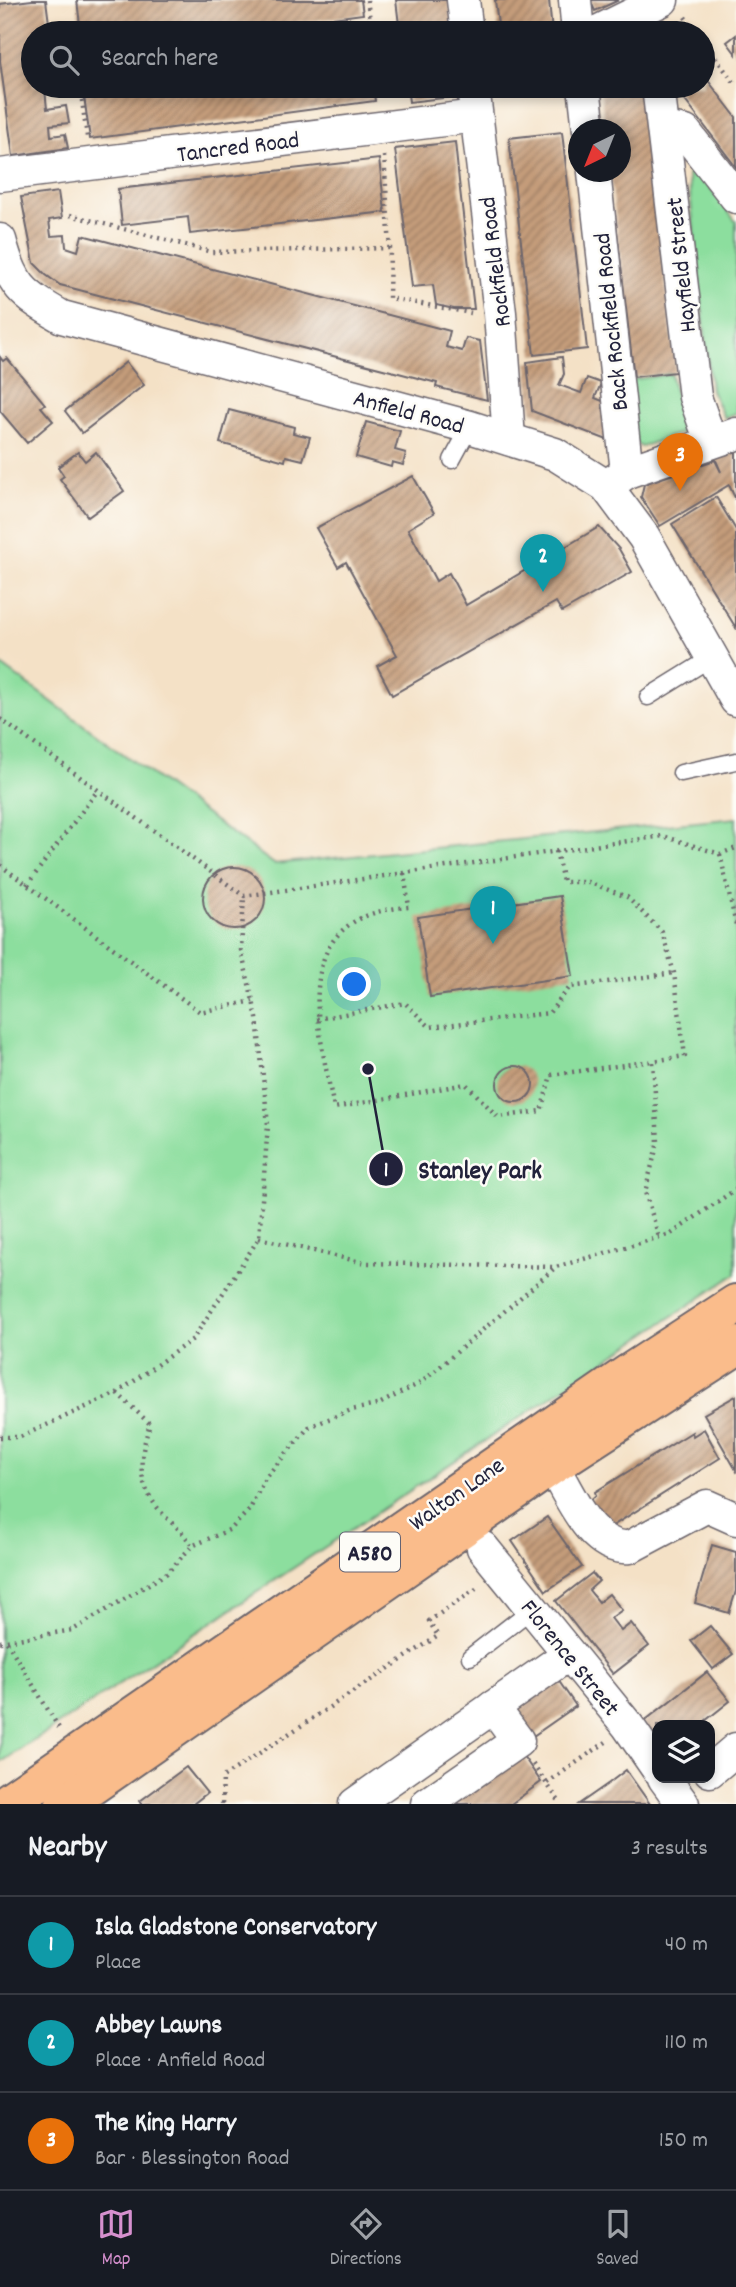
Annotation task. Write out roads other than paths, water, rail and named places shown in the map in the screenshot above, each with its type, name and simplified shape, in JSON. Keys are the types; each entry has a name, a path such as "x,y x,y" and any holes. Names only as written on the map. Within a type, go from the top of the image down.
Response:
{"highway":[{"name":"Walton Lane","path":"6,1804 618,1380 736,1304"},
{"name":"Walton Lane","path":"65,1804 552,1465 736,1346"}],"street":[{"path":"463,0 466,21"},
{"path":"575,0 577,21"},
{"path":"630,21 654,13"},
{"path":"585,98 588,119"},
{"name":"Hayfield Street","path":"660,98 695,397 724,438"},
{"name":"Tancred Road","path":"0,175 382,128 474,101"},
{"name":"Rockfield Road","path":"474,101 500,313 510,410 509,439"},
{"path":"664,128 685,132 736,197"},
{"name":"Back Rockfield Road","path":"595,182 617,479"},
{"name":"Anfield Road","path":"0,240 7,268 26,297 62,317 470,427 555,454 617,479 644,537 736,700"},
{"path":"617,479 724,438"},
{"path":"552,1465 590,1525 610,1545 630,1547 706,1506 736,1519"},
{"name":"Florence Street","path":"492,1560 628,1726 652,1761"},
{"path":"355,1804 569,1654"},
{"path":"427,1804 518,1741 494,1707"},
{"path":"715,1767 736,1749"}],"lane":[{"path":"452,460 470,427"},
{"path":"648,697 711,659"},
{"path":"681,773 736,761"},
{"path":"470,1657 532,1609"}],"place":[{"name":"The King Harry","path":"680,491"},
{"name":"Abbey Lawns","path":"543,592"},
{"name":"Isla Gladstone Conservatory","path":"493,944"},
{"name":"Stanley Park","path":"368,1069"}]}
